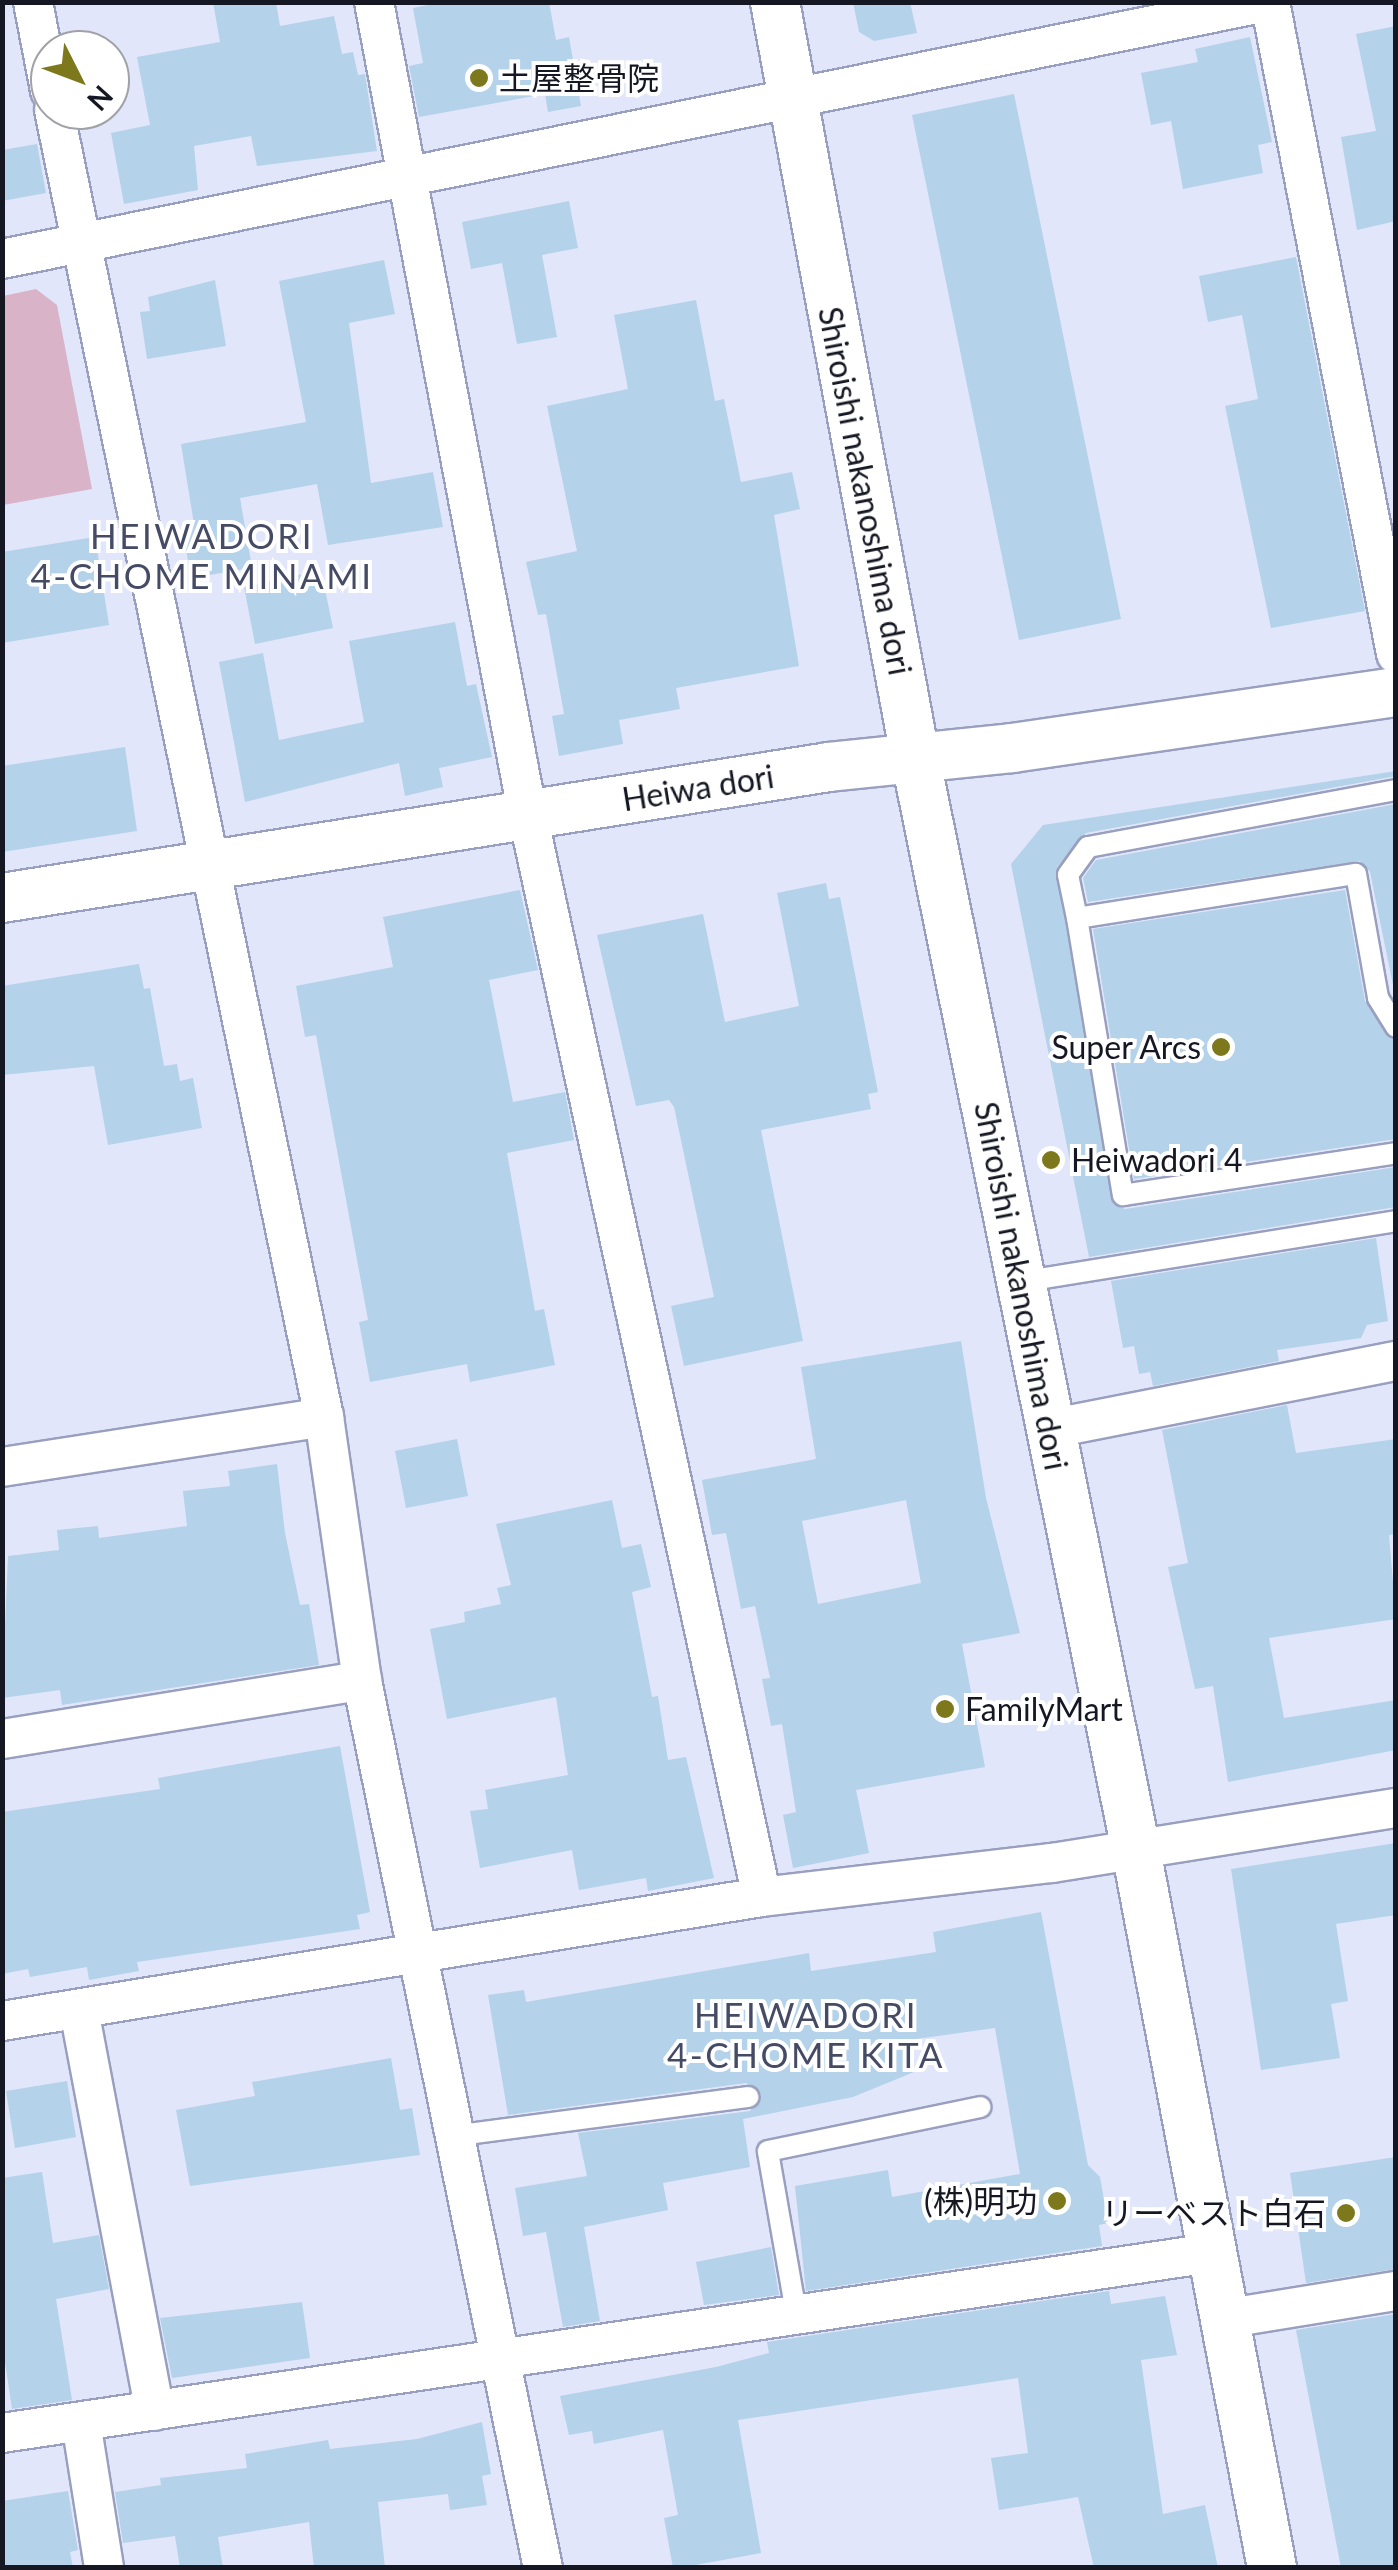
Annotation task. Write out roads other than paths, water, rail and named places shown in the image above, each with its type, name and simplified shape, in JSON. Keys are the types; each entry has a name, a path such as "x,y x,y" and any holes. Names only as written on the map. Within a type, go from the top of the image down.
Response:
{"street":[{"path":"33,2 38,30"},
{"path":"374,2 528,816 762,1896"},
{"name":"Shiroishi nakanoshima dori","path":"776,2 914,756 1136,1850 1272,2568"},
{"path":"2,258 408,175 792,103 1211,8 1268,2 1396,654"},
{"path":"58,130 324,1417 362,1681 498,2363 543,2568"},
{"name":"Heiwa dori","path":"2,898 914,756 1396,692"},
{"path":"1049,1429 1396,1361"},
{"path":"2,1467 324,1417"},
{"path":"2,1740 362,1681"},
{"path":"2,2021 416,1956 762,1896 1136,1850 1396,1808"},
{"path":"79,2010 155,2411"},
{"path":"2,2434 1211,2254"},
{"path":"1223,2318 1396,2292"},
{"path":"81,2422 104,2568"}],"lane":[{"path":"1396,790 1088,846 1068,874 1124,1195 1396,1153"},
{"path":"1077,918 1356,874 1378,998 1396,1027"},
{"path":"1020,1282 1396,1221"},
{"path":"452,2136 748,2097"},
{"path":"797,2318 768,2151 980,2107"}],"place":[{"name":"土屋整骨院","path":"479,78"},
{"name":"Super Arcs","path":"1221,1047"},
{"name":"Heiwadori 4","path":"1051,1160"},
{"name":"FamilyMart","path":"945,1709"},
{"name":"(株)明功","path":"1057,2201"},
{"name":"リーベスト白石","path":"1346,2213"}],"district":[{"name":"HEIWADORI 4-CHOME MINAMI","path":"202,555"},
{"name":"HEIWADORI 4-CHOME KITA","path":"806,2034"}]}
